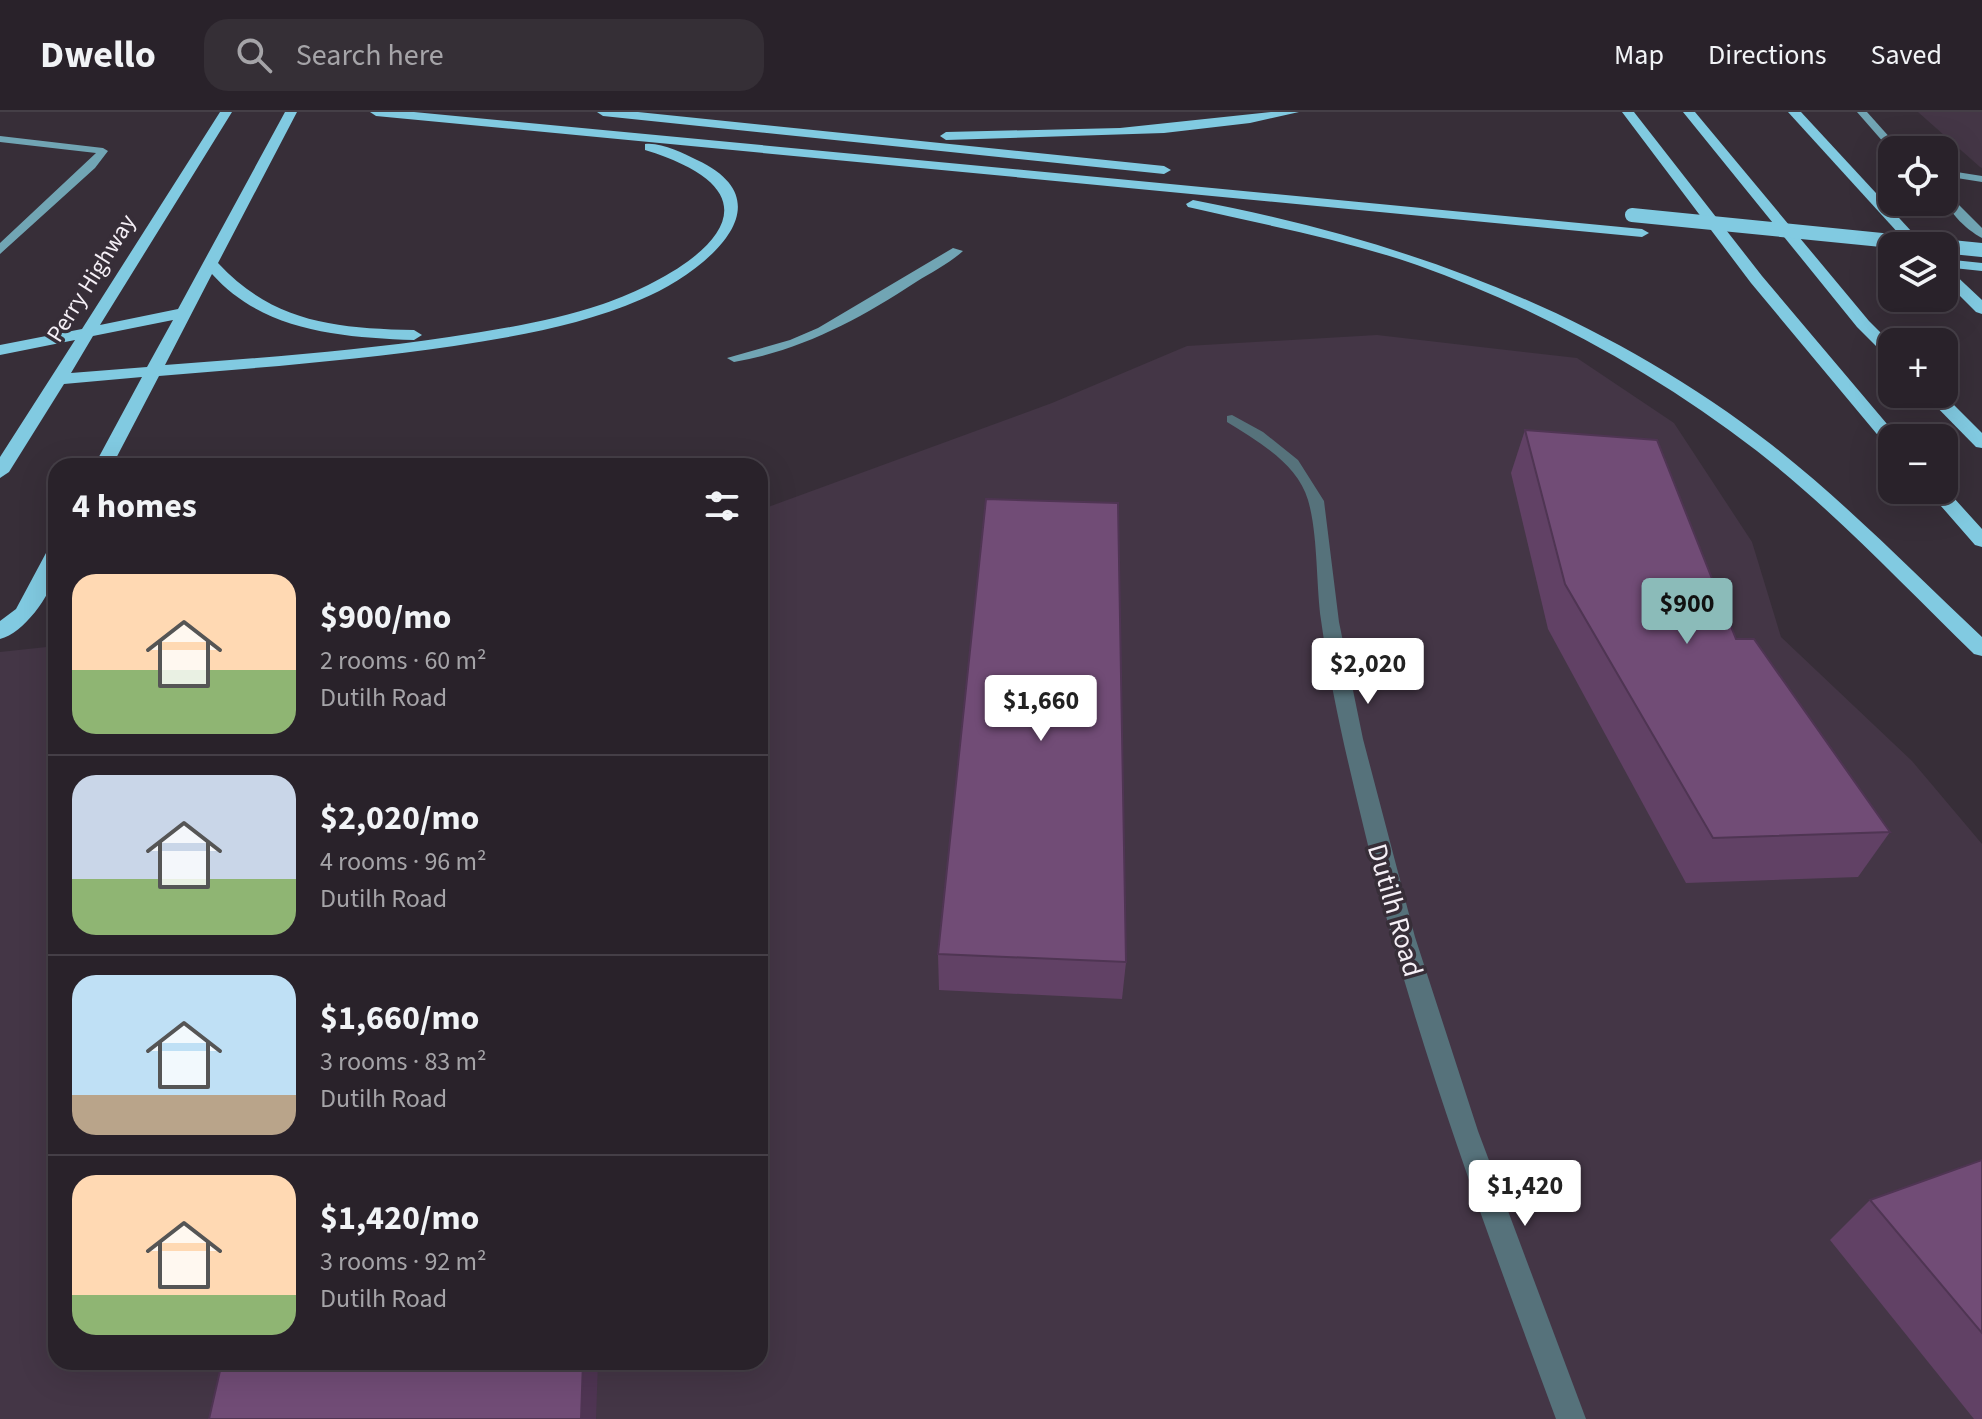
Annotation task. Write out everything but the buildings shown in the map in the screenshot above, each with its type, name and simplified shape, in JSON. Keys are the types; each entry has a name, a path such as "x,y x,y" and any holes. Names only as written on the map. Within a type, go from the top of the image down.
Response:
{"highway":[{"name":"Perry Highway","path":"0,472 226,112"},
{"path":"107,458 291,112"},
{"path":"376,112 1650,233"},
{"path":"603,112 865,142 1178,172"},
{"path":"1098,133 1210,112"},
{"path":"716,123 946,136 1199,128 1293,112"},
{"path":"1628,112 1792,325 1878,425"},
{"path":"1689,112 1878,338"},
{"path":"1794,112 1905,232"},
{"path":"59,379 346,355 492,335 584,315 653,289 701,259 717,243 731,214 732,201 718,179 686,159 642,145 554,130"},
{"path":"1025,175 1251,214 1327,232 1388,249 1544,310 1669,380 1767,450 1982,649"},
{"path":"1625,215 1982,250"},
{"path":"1704,239 1751,244"},
{"path":"1783,247 1829,251"},
{"path":"210,263 237,293 255,306 301,323 404,335 492,335"},
{"path":"1958,264 1982,267"},
{"path":"1958,286 1982,309"},
{"path":"0,350 184,313"},
{"path":"1947,408 1982,443"},
{"path":"1949,504 1982,541"},
{"path":"0,632 24,613 48,568"}],"street":[{"name":"Dutilh Road","path":"1232,419 1294,462 1309,482 1316,501 1341,677 1369,812 1398,922 1498,1228 1571,1419"}],"shaded area":[{"path":"1918,112 1982,112 1982,168 1958,147 1958,136 1945,136"},
{"path":"1377,335 1577,358 1674,423 1752,542 1781,637 1912,761 1982,844 1982,1419 0,1419 0,652 48,647 48,1370 768,1370 768,507 1052,403 1187,346"}],"waterway":[{"path":"1862,112 1883,136"},
{"path":"0,139 103,151 91,166 0,250"},
{"path":"1958,175 1982,179"},
{"path":"1958,212 1982,234"},
{"path":"734,358 795,343 823,331 878,301 957,251"}]}
